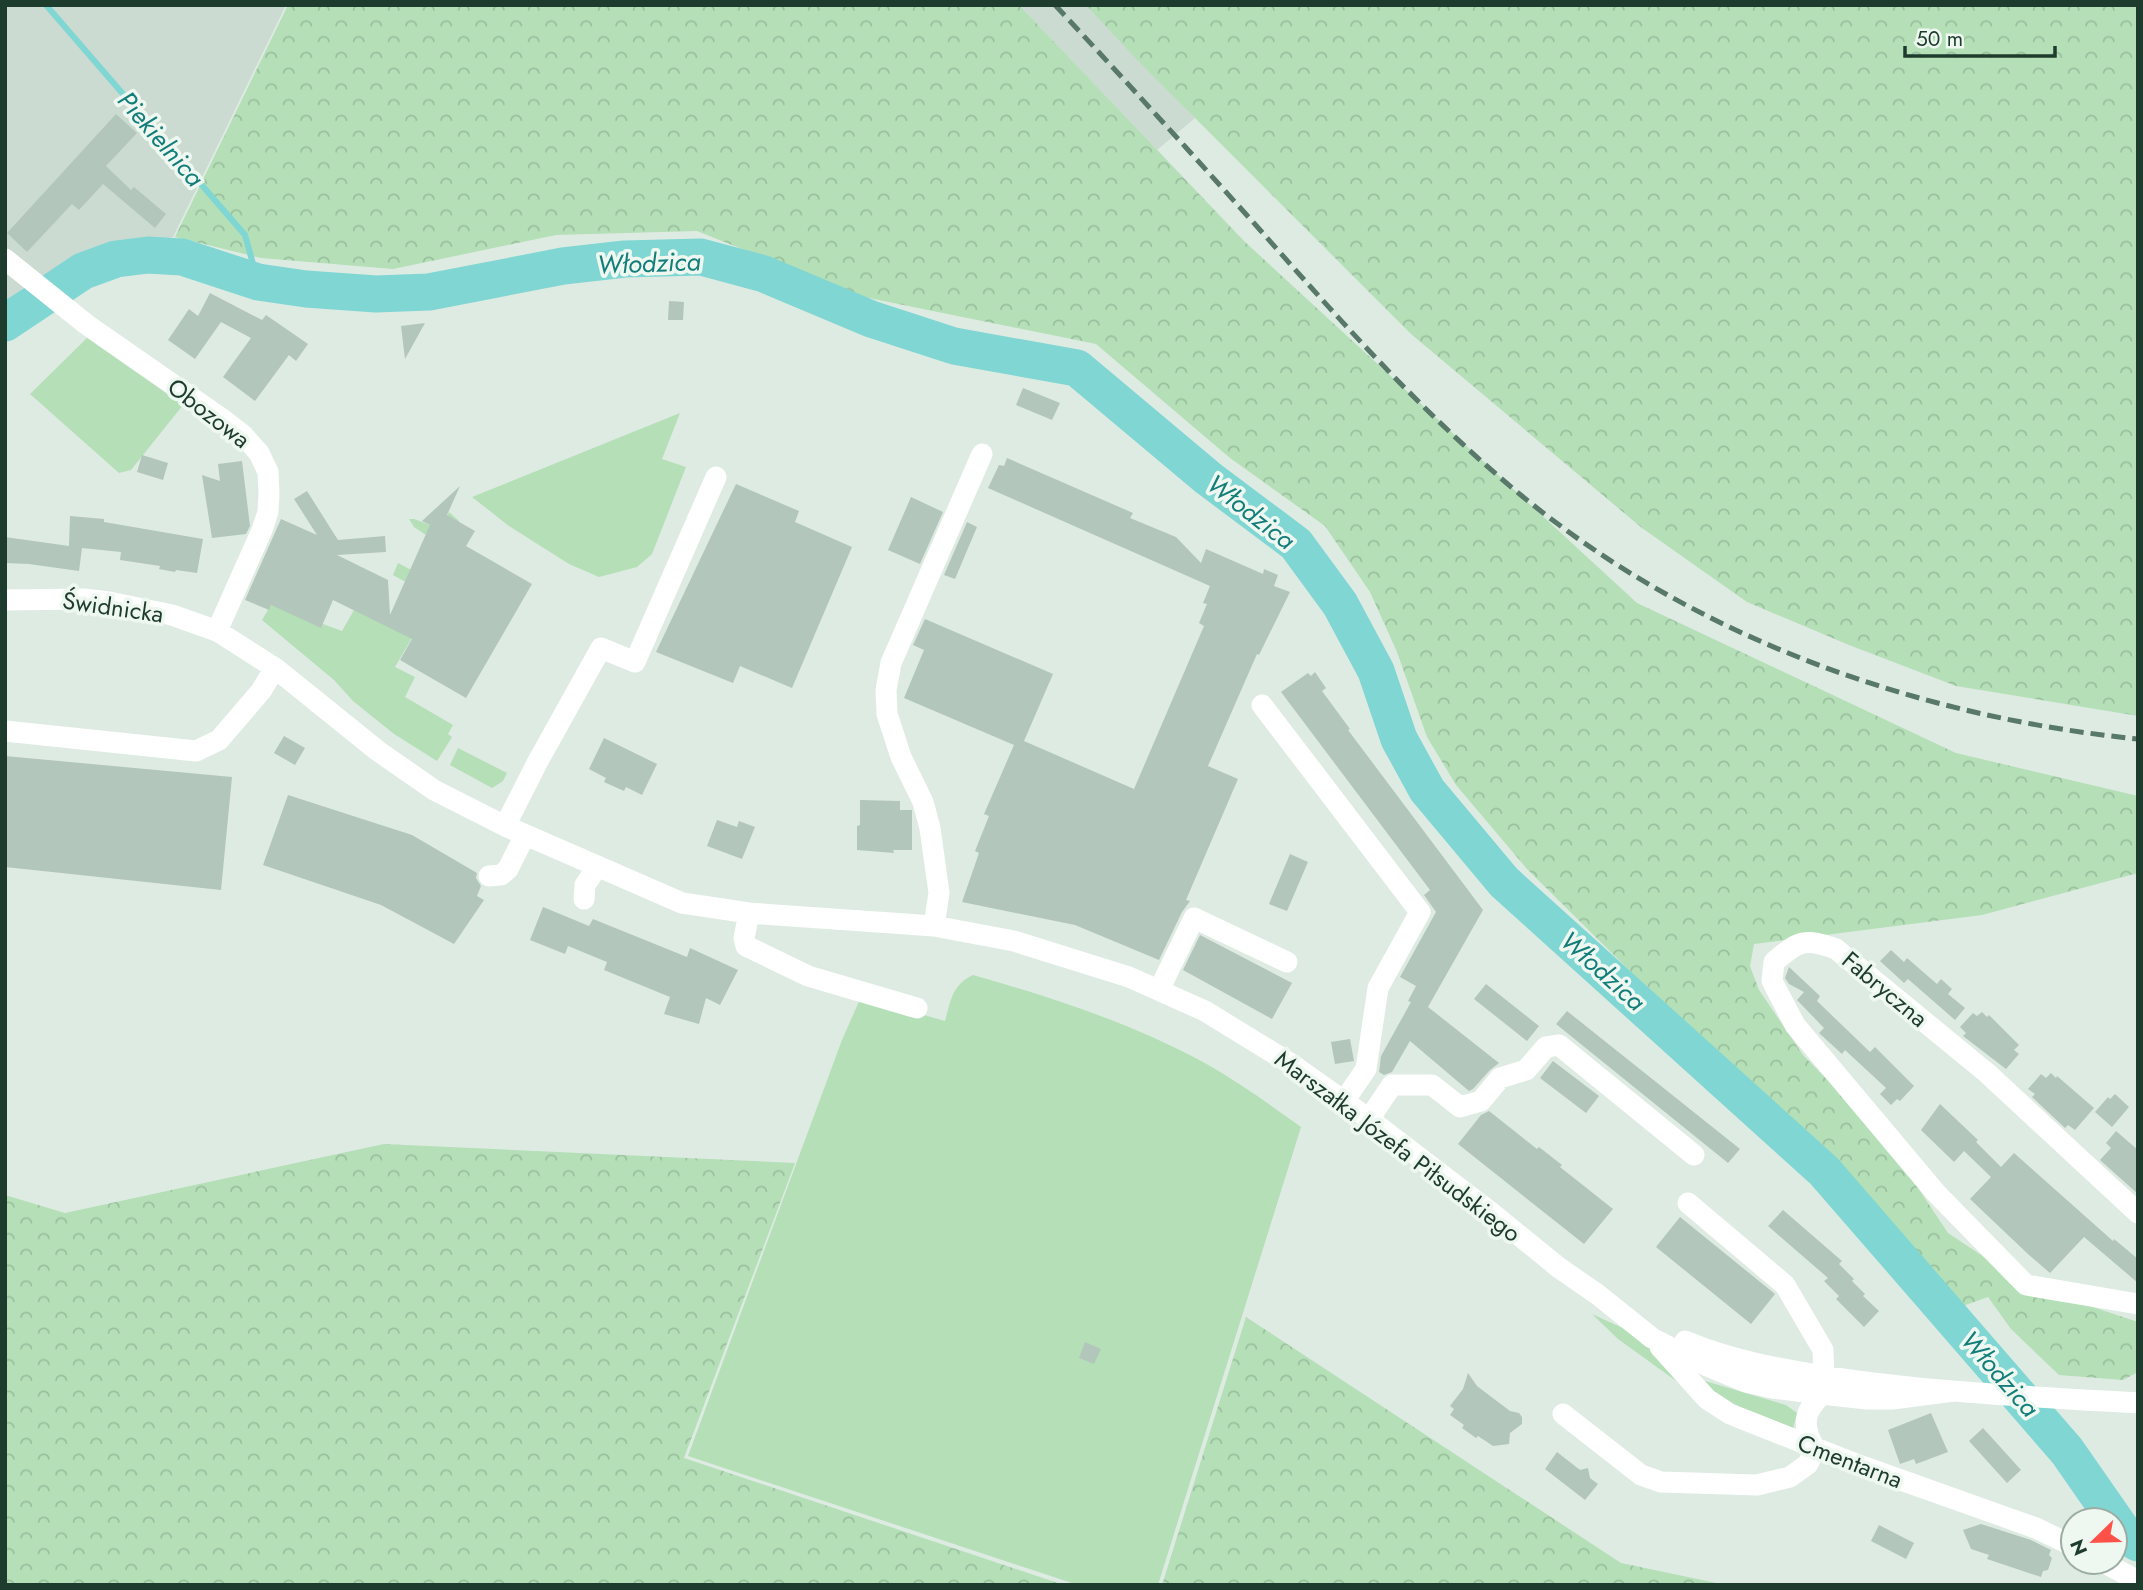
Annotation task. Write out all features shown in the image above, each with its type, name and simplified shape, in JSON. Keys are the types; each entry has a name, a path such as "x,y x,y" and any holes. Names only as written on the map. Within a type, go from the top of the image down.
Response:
{"street":[{"name":"Obozowa","path":"5,258 86,324 242,434 259,453 268,472 268,512 217,631"},
{"path":"934,926 939,893 930,828 923,802 901,757 887,714 886,690 891,663 982,454"},
{"path":"505,826 601,648 635,662 716,477"},
{"name":"Świdnicka","path":"5,600 84,599 109,602 172,615 217,631"},
{"name":"Marszałka Józefa Piłsudskiego","path":"217,631 275,668 378,751 423,782 505,826 682,903 748,913 934,926 1014,942 1129,977 1205,1011 1293,1065 1345,1101 1652,1338 1729,1376 1772,1388 1823,1385"},
{"path":"5,731 196,751 219,740 261,691 275,668"},
{"path":"1262,705 1420,912 1378,988 1366,1069 1345,1101"},
{"path":"489,876 501,875 508,869 525,835"},
{"path":"584,899 585,885 597,867"},
{"path":"748,913 744,938 746,946 807,976 917,1008"},
{"path":"1159,990 1194,918 1286,962"},
{"name":"Fabryczna","path":"2138,1213 1987,1073 1836,949 1812,941 1790,947 1773,962 1772,981 1795,1025 1936,1193 2026,1285 2138,1304"},
{"path":"1369,1119 1392,1085 1432,1085 1460,1107 1481,1101 1500,1077 1526,1070 1546,1047 1559,1045 1694,1155"},
{"path":"1563,1414 1641,1475 1661,1482 1757,1485 1790,1477 1808,1464 1815,1448 1807,1436 1805,1423 1823,1385 1823,1350 1786,1285 1688,1203"},
{"name":"Marszałka Józefa Piłsudskiego","path":"1611,1305 1709,1351 1867,1399 1892,1399 1954,1391"},
{"name":"Cmentarna","path":"1652,1338 1707,1399 1730,1414 1815,1448 2036,1528 2059,1539"},
{"path":"1823,1385 1829,1388 1838,1386 1875,1390 1906,1387 2138,1403"}],"shaded area":[{"path":"5,5 286,5 173,237 79,256 32,281 5,302"},
{"path":"1019,5 1088,5 1195,118 1157,150"}],"green space":[{"path":"288,5 1019,5 1244,241 1637,603 1956,753 2138,796 2138,873 1982,915 1754,944 1750,966 1759,990 1803,1055 1886,1140 1948,1233 2026,1285 2138,1322 2138,1372 2123,1380 2059,1375 2011,1329 1988,1297 1960,1307 1836,1160 1631,972 1527,869 1456,785 1427,737 1397,652 1370,592 1325,526 1230,458 1096,344 859,296 697,231 556,235 393,269 261,258 175,237"},
{"path":"1086,5 2138,5 2138,716 1956,686 1747,602 1642,528 1411,334 1143,66"},
{"path":"87,338 183,405 131,470 119,473 30,394"},
{"path":"680,413 662,459 686,467 652,554 637,567 599,577 569,564 509,526 472,497"},
{"path":"449,512 459,521 418,591 434,600 395,667 415,677 405,697 453,725 448,734 452,737 437,761 394,734 353,701 334,680 262,620 271,605 342,631 354,610 391,628 411,585 393,575 398,563 419,574 426,535 414,527 409,519 441,529"},
{"path":"458,748 507,773 503,781 492,788 450,765"},
{"path":"973,975 1032,992 1148,1035 1228,1077 1301,1127 1158,1585 1078,1585 688,1456 842,1040 861,997 945,1021 956,988"},
{"path":"384,1144 795,1163 684,1458 1064,1585 5,1585 5,1195 65,1213"},
{"path":"1592,1314 1640,1336 1679,1383 1618,1339"},
{"path":"1246,1317 1621,1563 1726,1585 1162,1585"},
{"path":"1702,1382 1786,1405 1797,1413 1793,1429 1733,1408"}],"building":[{"path":"116,114 137,133 106,166 131,190 134,187 166,214 155,228 103,184 79,210 72,204 27,252 7,233"},
{"path":"210,293 262,320 266,315 308,344 296,361 289,355 255,401 223,377 251,338 221,322 195,359 168,340 189,309 198,316"},
{"path":"669,301 684,302 683,320 668,320"},
{"path":"425,323 405,359 401,326"},
{"path":"1023,388 1060,403 1052,420 1016,405"},
{"path":"142,455 168,463 163,480 137,472"},
{"path":"1007,458 1133,513 1130,518 1176,537 1201,563 1206,549 1263,574 1264,569 1278,575 1274,586 1290,592 1259,655 1257,654 1208,766 1238,779 1186,900 1190,901 1159,960 1075,925 962,902 979,853 975,851 989,816 984,814 1014,745 904,698 924,650 913,645 925,619 1053,674 1024,741 1134,789 1204,626 1199,623 1207,604 1203,603 1210,586 988,488 999,465 1004,466"},
{"path":"242,461 250,526 246,534 212,538 202,475 220,481 218,464"},
{"path":"736,484 799,511 795,522 852,547 792,688 740,666 733,683 656,652"},
{"path":"460,486 447,515 475,531 466,546 532,584 466,698 400,660 412,639 333,600 321,628 271,605 269,610 245,600 281,519 317,535 294,499 307,491 338,540 385,536 386,552 337,555 388,580 390,615 430,525 422,521"},
{"path":"911,497 943,512 920,564 888,550"},
{"path":"70,516 104,519 104,522 203,539 197,573 175,572 159,569 160,566 120,560 121,552 82,548 79,571 5,563 5,537 69,546"},
{"path":"967,522 977,527 955,579 944,575"},
{"path":"1315,672 1326,688 1322,691 1350,729 1348,730 1483,910 1428,1007 1499,1063 1469,1091 1410,1041 1392,1072 1384,1075 1379,1072 1381,1056 1411,1002 1408,1001 1416,986 1400,977 1436,912 1424,895 1430,890 1281,692 1308,673 1311,676"},
{"path":"284,736 305,748 295,765 274,753"},
{"path":"604,738 657,764 642,795 626,787 624,791 604,782 606,778 589,769"},
{"path":"5,756 232,777 221,890 5,867"},
{"path":"288,795 412,835 477,873 476,878 481,886 477,896 484,900 454,944 381,905 263,865"},
{"path":"860,800 900,801 900,810 912,810 912,850 893,850 894,853 857,850"},
{"path":"717,820 737,827 739,821 755,827 742,859 707,846"},
{"path":"1290,854 1308,862 1287,911 1269,904"},
{"path":"543,907 589,926 593,919 687,957 690,948 738,970 720,1005 706,998 699,1024 664,1014 670,997 604,970 607,962 568,946 565,954 530,940"},
{"path":"1200,935 1292,983 1272,1019 1183,970"},
{"path":"1891,950 1904,962 1907,958 1937,984 1941,979 1952,989 1948,994 1965,1008 1955,1020 1908,979 1904,983 1880,961"},
{"path":"1789,967 1820,996 1817,1001 1870,1052 1875,1047 1914,1086 1900,1101 1897,1099 1891,1105 1880,1094 1886,1088 1845,1050 1842,1054 1819,1033 1824,1028 1797,1000 1804,992 1789,984 1785,978"},
{"path":"1486,984 1539,1026 1527,1041 1474,999"},
{"path":"1567,1011 1740,1149 1728,1163 1556,1024"},
{"path":"1982,1012 1987,1017 1989,1015 2019,1045 2014,1050 2019,1054 2006,1069 1963,1036 1966,1033 1960,1027 1973,1013 1977,1016"},
{"path":"1350,1039 1354,1061 1335,1064 1331,1042"},
{"path":"1553,1061 1599,1096 1586,1113 1540,1078"},
{"path":"2051,1073 2094,1108 2075,1130 2068,1125 2065,1128 2032,1097 2035,1094 2028,1089 2041,1074 2046,1078"},
{"path":"2115,1094 2129,1107 2112,1127 2095,1112 2108,1097 2110,1099"},
{"path":"1940,1104 1978,1140 1976,1142 2001,1167 2014,1153 2113,1241 2114,1239 2138,1259 2138,1283 2084,1237 2050,1273 2029,1255 1970,1199 1991,1177 1964,1151 1954,1162 1921,1130"},
{"path":"1489,1111 1562,1165 1560,1167 1613,1209 1584,1244 1458,1144 1481,1115"},
{"path":"2116,1131 2138,1150 2138,1194 2100,1160 2111,1148 2106,1143"},
{"path":"1783,1210 1842,1261 1839,1264 1854,1279 1852,1281 1865,1294 1863,1296 1879,1311 1864,1327 1836,1299 1839,1296 1824,1281 1828,1278 1768,1226"},
{"path":"1680,1217 1775,1294 1751,1324 1656,1247"},
{"path":"1085,1342 1101,1349 1094,1364 1079,1358"},
{"path":"1468,1373 1477,1386 1522,1417 1522,1424 1510,1433 1509,1444 1493,1446 1478,1436 1476,1438 1450,1415 1454,1409 1450,1406 1463,1389"},
{"path":"1931,1413 1948,1452 1916,1464 1914,1459 1900,1464 1888,1430"},
{"path":"1983,1428 2021,1470 2007,1483 1969,1441"},
{"path":"1557,1452 1580,1470 1588,1468 1590,1478 1598,1484 1585,1500 1545,1469"},
{"path":"1981,1524 2031,1540 2051,1550 2049,1555 2052,1558 2048,1570 2043,1571 2041,1577 1987,1559 1989,1555 1971,1549 1963,1530"},
{"path":"1879,1525 1914,1543 1906,1559 1871,1541"}],"waterway":[{"name":"Piekielnica","path":"46,5 245,235 258,282"},
{"name":"Włodzica","path":"5,323 83,271 116,259 148,255 182,257 258,282 306,289 376,294 429,292 563,266 625,259 701,257 764,274 871,319 954,346 1077,368 1208,478 1296,544 1340,604 1376,671 1399,739 1427,790 1504,882 1824,1171 2067,1451 2105,1506"},
{"name":"Włodzica","path":"2129,1538 2138,1543"}],"railway":[{"path":"1055,5 1354,335 1419,402 1522,496 1589,546 1660,591 1735,629 1812,663 1892,690 1973,712 2055,728 2138,739"}]}
